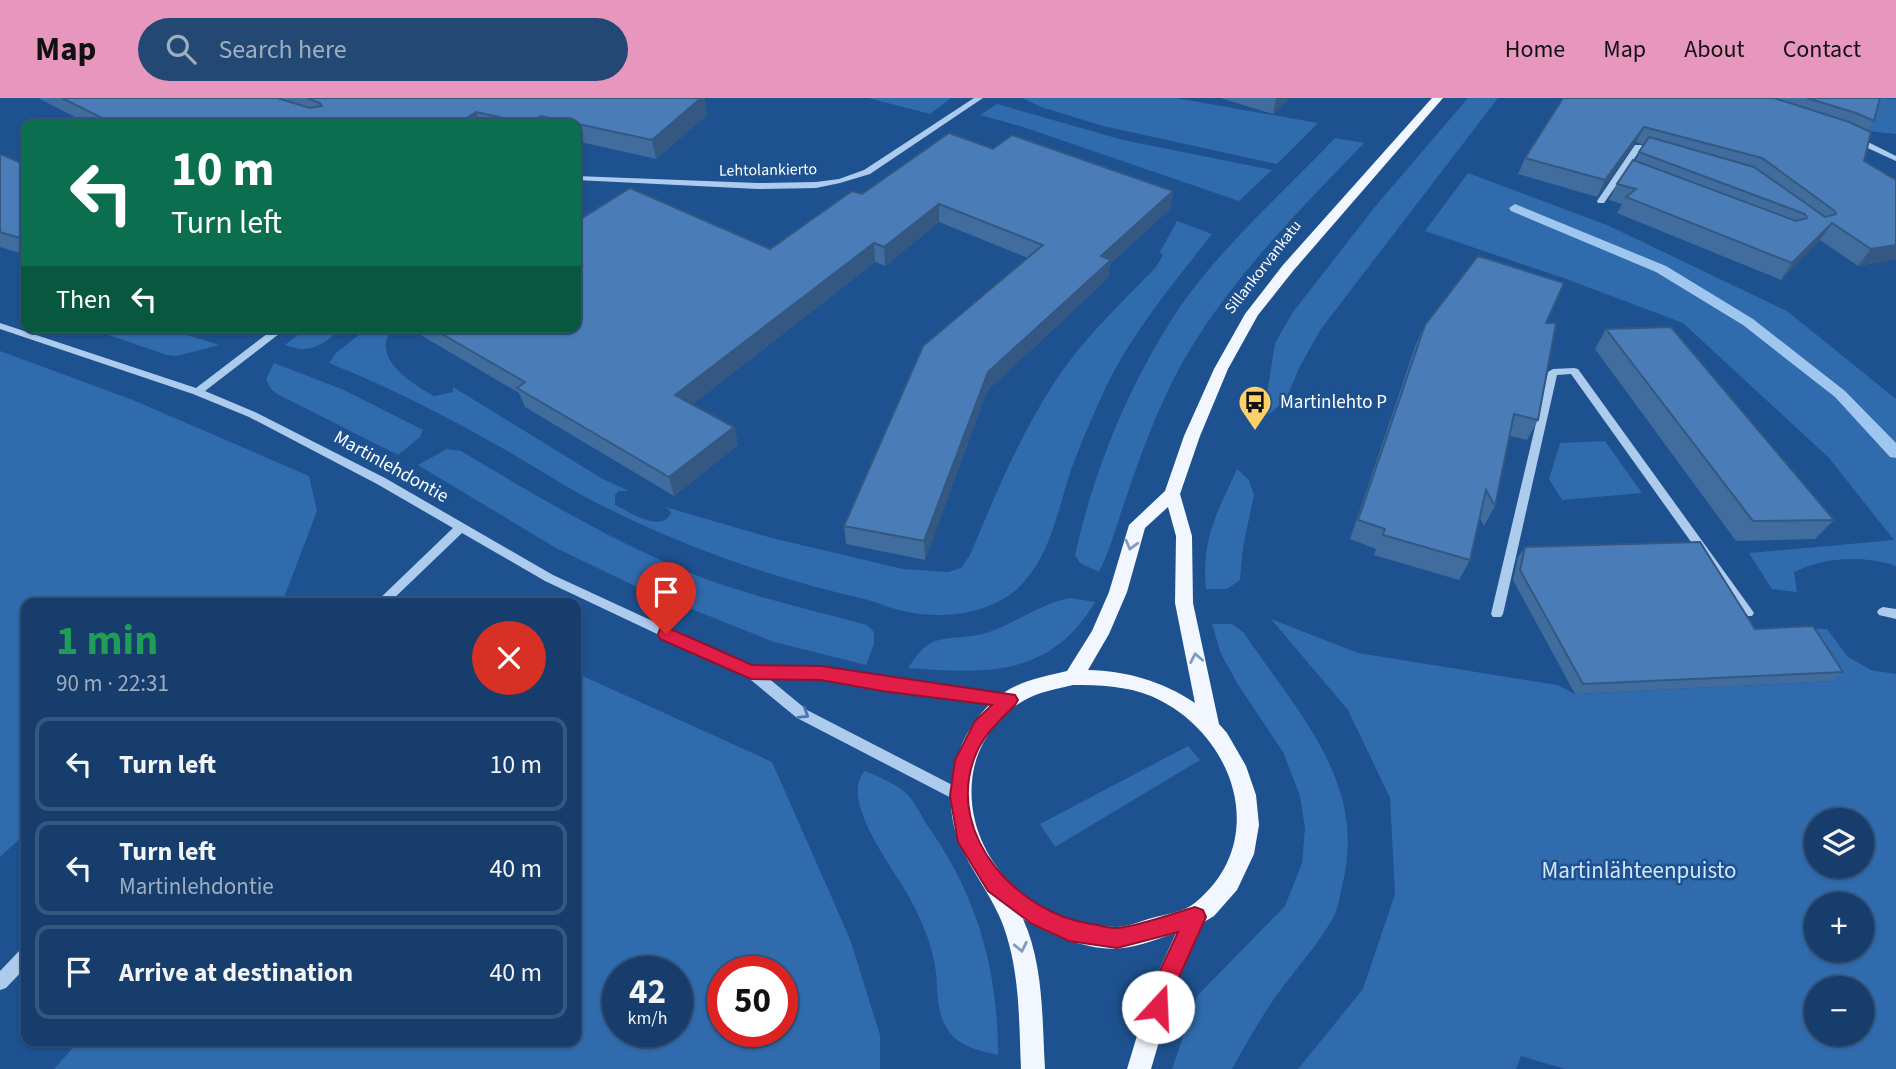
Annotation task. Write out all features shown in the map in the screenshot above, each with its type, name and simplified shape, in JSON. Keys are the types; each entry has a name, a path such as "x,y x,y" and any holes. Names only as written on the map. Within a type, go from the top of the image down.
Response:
{"main road":[{"name":"Sillankorvankatu","path":"1073,677 1100,634 1114,602 1137,525 1172,494 1192,436 1221,369 1252,314 1438,98"},
{"path":"1172,494 1184,537 1184,603 1209,725"},
{"path":"995,884 1039,917 1069,931 1117,938 1195,917 1224,893 1247,848 1250,806 1237,763 1209,725 1173,698 1149,687 1109,677 1073,677 1037,686 1009,700 981,726 964,760 959,796 968,842 995,884 1018,934 1029,987 1032,1069"},
{"path":"1139,1069 1164,986 1195,917"}],"street":[{"name":"Lehtolankierto","path":"581,178 758,186 816,185 840,181 867,172 979,98"},
{"path":"1842,133 1891,152 1896,159"},
{"path":"1601,201 1638,147 1663,154"},
{"path":"1622,170 1648,180"},
{"name":"Martinlehdontie","path":"0,326 197,392 253,415 381,481 549,578 751,672 802,714 959,796"},
{"path":"197,392 275,333"},
{"path":"1497,614 1553,372 1574,371 1748,612"},
{"path":"386,598 461,527"},
{"name":"Martinlehdontie","path":"751,672 821,673 895,686 1009,700"},
{"path":"0,982 21,961"}],"green space":[{"path":"868,98 951,98 930,114"},
{"path":"1022,98 1176,98 1318,123 1277,164 1103,126 1041,107"},
{"path":"1468,98 1498,98 1321,329 1300,366 1286,400 1263,419 1275,343 1293,312 1374,208"},
{"path":"1873,98 1896,99 1896,134 1859,130"},
{"path":"997,104 1123,140 1272,170 1239,201 1023,127 980,115"},
{"path":"1335,138 1364,143 1260,254 1236,283 1193,345 1161,406 1099,572 1080,563 1075,555 1102,461 1127,401 1157,344 1209,269"},
{"path":"1468,173 1607,225 1787,311 1896,399 1896,566 1858,559 1819,563 1794,572 1797,592 1772,589 1749,553 1894,540 1829,458 1683,323 1566,279 1425,231"},
{"path":"1177,221 1212,234 1155,308 1117,366 1072,467 1046,547 1029,576 1006,597 979,610 963,613 932,615 898,610 761,571 694,547 597,503 445,417 329,363 336,353 361,333 391,333 386,348 389,358 404,376 434,396 453,392 453,387 601,478 629,491 619,491 615,495 615,505 636,516 661,521 667,519 671,512 665,507 772,538 903,569 948,572 961,568 970,555 1019,446 1054,383 1089,337 1156,267 1163,255 1160,252"},
{"path":"103,333 181,333 219,345 177,356"},
{"path":"300,333 336,333 323,343 310,348 285,345"},
{"path":"0,351 133,400 309,476 317,511 282,598 21,598 21,838 0,857"},
{"path":"274,363 344,390 423,430 420,437 398,455 277,394 266,379"},
{"path":"1605,441 1642,493 1562,500 1549,479 1560,443"},
{"path":"447,449 461,451 601,531 688,572 754,595 867,625 874,632 874,644 866,665 774,642 639,588 556,548 418,465"},
{"path":"1237,469 1249,480 1254,495 1243,547 1240,580 1227,589 1206,589 1208,540"},
{"path":"1071,598 1095,602 1078,627 1058,645 1037,657 990,670 908,668 930,643 989,632 1050,604"},
{"name":"Martinlähteenpuisto","path":"1271,619 1358,653 1557,685 1575,694 1832,681 1798,628 1827,629 1848,657 1871,670 1896,674 1896,1069 1565,1069 1521,1056 1516,1069 1298,1069 1363,989 1395,894 1390,798 1348,710"},
{"path":"1212,624 1232,624 1244,633 1305,719 1336,779 1345,811 1348,846 1343,882 1333,918 1270,1005 1232,1069 1172,1069 1197,996 1285,906 1302,863 1305,829 1300,796 1283,752 1221,654"},
{"path":"581,675 772,762 850,939 880,1035 880,1069 54,1069 75,1046 581,1046"},
{"path":"1188,746 1200,760 1055,847 1040,824"},
{"path":"865,771 892,783 910,797 959,878 981,934 989,963 997,1023 998,1055 960,1042 950,1033 941,1017 933,957 924,929 863,815 858,798 858,783"}],"building":[{"path":"62,98 277,98 310,108 322,106 307,98 701,98 652,140 581,125 581,119 541,116 537,119 508,119 476,112 466,119 104,119"},
{"path":"1563,98 1774,98 1849,122 1871,132 1864,161 1896,180 1896,245 1871,249 1832,223 1792,263 1626,197 1636,189 1617,184 1633,160 1796,221 1807,218 1805,214 1639,152 1649,137 1754,167 1825,217 1836,214 1762,158 1644,127 1605,180 1525,158"},
{"path":"1807,98 1880,98 1874,121"},
{"path":"949,133 993,149 1012,135 1173,191 1101,256 1111,260 988,372 924,541 844,526 923,346 1043,245 939,204 884,247 874,243 675,395 734,427 669,477 517,388 525,382 440,333 581,333 581,219 630,188 770,249 852,191 862,194"},
{"path":"0,154 21,163 21,238 0,232"},
{"path":"1478,256 1564,283 1546,323 1556,323 1538,420 1514,414 1495,506 1486,490 1470,560 1383,535 1385,529 1358,520 1425,325"},
{"path":"1671,327 1834,520 1753,521 1606,329"},
{"path":"1700,542 1755,629 1813,626 1843,672 1583,684 1520,570 1525,547"}],"waterway":[{"path":"1515,208 1661,269 1748,322 1840,394 1896,453"}],"place":[{"name":"Martinlehto P","path":"1255,432"}],"route":[{"path":"666,634 751,672 821,673 882,684 1009,700 981,726 964,760 959,796 968,842 995,884 1039,917 1069,931 1117,938 1195,917 1164,986 1158,1007"}]}
